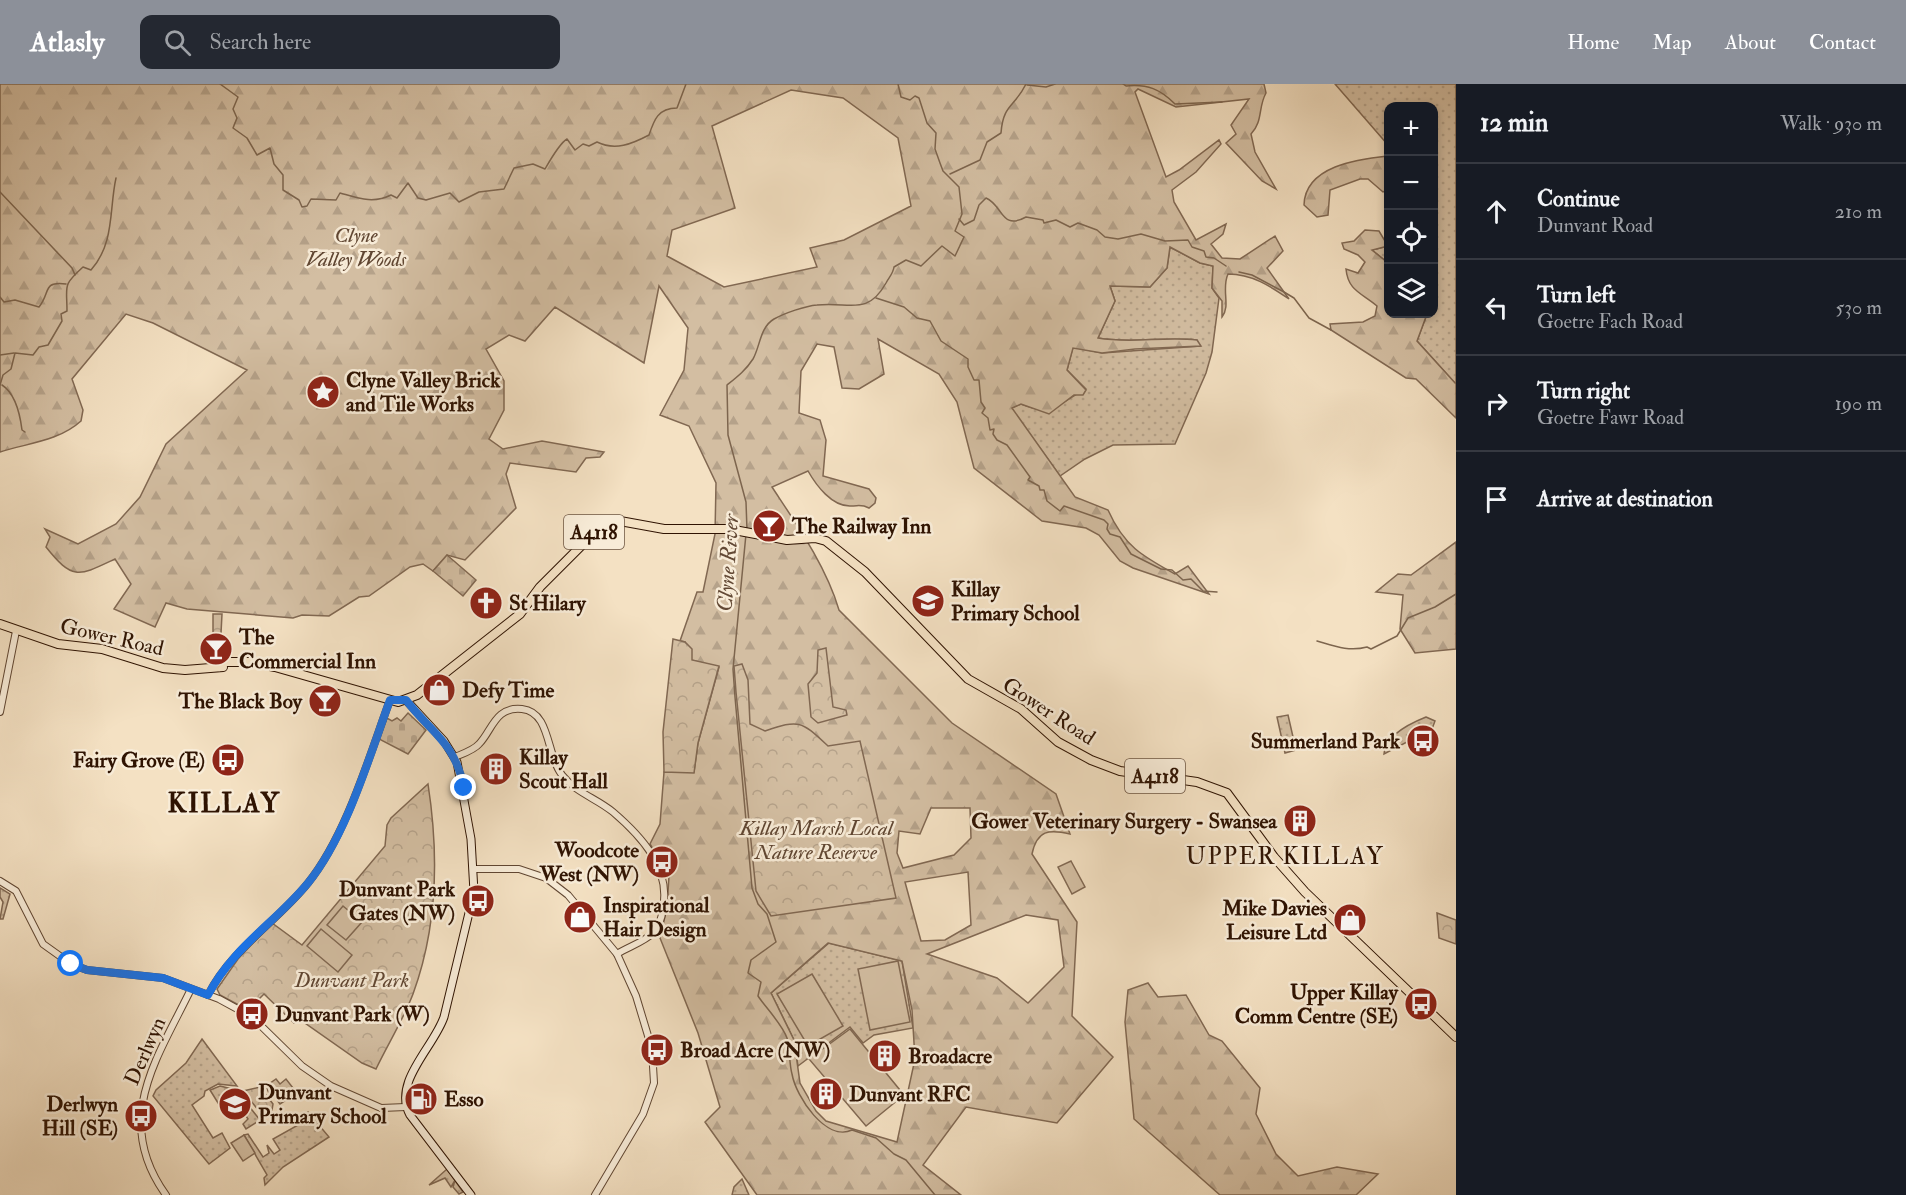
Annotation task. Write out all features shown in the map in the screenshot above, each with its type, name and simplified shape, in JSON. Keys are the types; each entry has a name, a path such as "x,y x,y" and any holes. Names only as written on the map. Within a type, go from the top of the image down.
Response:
{"main road":[{"name":"Gower Road","path":"355,689 390,700 406,700 417,695 520,614 540,587 598,528 620,521 664,529 729,529 787,540 815,538 835,546 904,610 968,679 1021,709 1068,748 1120,771 1197,782 1227,794 1274,857 1305,892 1456,1037"},
{"name":"Gower Road","path":"0,624 58,644 116,652 163,668 185,670 219,667 223,662 250,663 406,700"},
{"path":"406,700 455,757 466,800 474,869 474,892 444,1017 437,1034 409,1081 406,1107 471,1195"}],"street":[{"path":"0,712 15,631"},
{"path":"208,995 242,948 299,894 326,857 362,778 390,700"},
{"path":"455,757 477,746 488,728 501,716 514,710 530,711 545,727 553,763 564,777 578,791 614,812 651,852 663,878 662,915 651,934 617,954"},
{"path":"474,869 519,869 543,876 568,896 617,954 636,996 652,1049 654,1083 643,1114 595,1195"},
{"path":"0,881 16,891 41,941 71,964 87,970 163,978 230,1003 252,1017 302,1066 331,1086 381,1108 406,1107"},
{"name":"Derlwyn","path":"166,1195 155,1177 143,1147 140,1107 146,1086 192,989"}],"green space":[{"name":"Clyne Valley Woods","path":"0,84 1264,84 1266,93 1259,119 1251,134 1255,152 1276,189 1262,181 1226,143 1236,134 1231,125 1249,99 1176,107 1138,89 1135,92 1166,177 1219,140 1221,144 1196,172 1172,190 1174,202 1196,240 1226,224 1223,234 1211,244 1222,258 1240,259 1275,236 1283,251 1267,268 1289,299 1253,278 1228,274 1225,286 1226,308 1222,317 1222,301 1212,288 1213,266 1200,263 1170,247 1167,268 1150,287 1110,286 1115,301 1098,338 1110,340 1185,339 1197,340 1201,346 1102,353 1073,348 1067,370 1086,390 1083,395 1074,395 1049,414 1021,404 1012,408 1075,497 1108,510 1121,533 1135,549 1153,561 1175,574 1188,566 1209,594 1133,568 1120,561 1099,535 1086,528 1042,521 974,468 957,402 939,374 878,339 884,374 859,389 842,388 834,347 817,344 801,371 799,413 820,420 826,440 823,476 869,489 876,498 875,503 869,508 837,503 815,483 808,471 772,487 819,562 839,610 952,723 1056,794 1070,834 1045,833 1037,840 1032,854 1077,922 1072,1016 1113,1057 1057,1123 966,1107 923,1165 961,1195 757,1195 705,1122 720,1107 698,1033 660,938 667,908 669,876 650,844 660,824 664,772 694,772 698,743 719,667 691,660 685,642 680,641 697,592 703,592 715,534 716,483 689,426 660,415 684,370 688,328 659,286 644,363 555,307 525,341 509,335 486,349 504,381 504,410 489,439 503,449 542,441 604,452 600,457 586,458 576,472 510,463 506,474 516,508 465,560 447,555 433,571 423,564 410,567 369,596 359,597 329,616 302,615 293,618 187,609 166,603 155,627 114,609 131,584 115,559 93,569 77,572 63,566 46,547 50,537 45,529 78,544 116,524 140,497 166,444 247,370 153,323 126,314 72,379 83,410 81,421 63,433 43,441 0,452","holes":["791,90 843,98 898,138 911,206 844,240 810,248 817,267 724,287 667,256 672,230 735,208 712,126","931,808 970,808 971,838 954,855 903,868 897,853 899,831 920,834","968,872 971,925 945,940 921,941 905,882","1026,915 1058,920 1064,967 1028,1003 997,978 927,954","828,943 902,961 912,1010 915,1059 897,1142 826,1121 816,1111 800,1083 794,1040 771,993"]},
{"path":"1335,84 1456,84 1456,384 1417,341 1426,318 1438,318 1438,102 1384,102 1384,140"},
{"path":"1384,156 1384,192 1368,179 1360,179 1330,190 1328,215 1317,217 1304,205 1313,181 1323,173 1362,159"},
{"path":"1365,230 1379,231 1384,239 1384,247 1372,250 1384,260 1384,318 1426,318 1417,341 1456,384 1456,418 1416,379 1406,378 1331,330 1330,324 1363,322 1375,316 1377,306 1353,287 1347,276 1346,269 1358,273 1365,262 1358,255 1344,249 1342,243 1354,241"},
{"path":"1170,247 1200,263 1213,266 1212,288 1219,298 1212,352 1206,373 1175,444 1113,445 1085,459 1060,476 1011,408 1021,404 1042,410 1049,409 1086,389 1067,370 1073,347 1102,353 1200,346 1197,340 1185,339 1110,340 1098,338 1115,301 1110,286 1150,287 1167,268"},
{"path":"1384,247 1384,260 1372,250"},
{"path":"1456,542 1456,649 1415,653 1400,629 1403,595 1376,592 1398,574 1411,575"},
{"path":"447,555 476,580 463,596 433,571"},
{"path":"213,614 222,614 221,633 213,633"},
{"path":"673,639 685,642 692,649 692,660 719,666 698,743 694,773 664,772 663,732"},
{"path":"826,648 833,707 846,710 847,715 818,723 811,717 808,684 817,673 818,650"},
{"name":"Killay Marsh Local Nature Reserve","path":"742,664 748,680 750,724 765,731 786,725 800,725 812,731 828,746 860,741 896,898 771,916 756,891 734,666"},
{"path":"408,713 426,730 408,754 379,739 387,718 392,721 397,718 401,721"},
{"path":"1288,715 1296,750 1285,753 1277,717"},
{"path":"1426,717 1435,721 1432,729 1384,754 1385,747 1394,736 1406,726"},
{"name":"Dunvant Park","path":"428,784 435,864 432,916 413,994 376,1069 362,1063 299,1019 294,1023 264,994 248,1010 220,995 217,989 238,959 272,923 302,945 385,846 387,825 391,818"},
{"path":"1071,861 1085,887 1072,894 1058,867"},
{"path":"0,888 10,894 3,919 0,919 3,902 0,897"},
{"path":"343,906 362,922 346,940 327,925"},
{"path":"1437,913 1456,920 1456,944 1439,938"},
{"path":"321,929 352,955 338,972 307,946"},
{"path":"829,943 902,961 913,1028 874,1035 863,1043 850,1027 798,1066 794,1040 771,993"},
{"path":"898,961 910,1022 870,1030 858,969"},
{"path":"812,974 843,1026 808,1046 777,994"},
{"path":"1148,983 1158,997 1186,995 1209,1035 1222,1041 1260,1088 1256,1114 1276,1154 1298,1176 1337,1167 1378,1174 1356,1195 1220,1195 1134,1119 1125,1022 1128,990"},
{"path":"850,1029 904,1095 866,1126 809,1059"},
{"path":"202,1039 237,1086 218,1084 205,1091 204,1096 192,1105 213,1138 222,1133 230,1148 209,1164 153,1096 156,1090 186,1063"},
{"path":"276,1079 280,1084 286,1079 297,1093 280,1104 274,1096 271,1098 266,1086"},
{"path":"220,1086 236,1090 260,1120 246,1129 243,1124 248,1119 230,1091 222,1096 229,1108 223,1111 210,1090"},
{"path":"260,1087 273,1104 272,1110 263,1116 243,1091"},
{"path":"308,1112 329,1137 283,1167 265,1185 264,1178 267,1175 244,1135 248,1134 263,1157 269,1153 267,1145 274,1154 280,1150 273,1139 300,1124 298,1120"},
{"path":"244,1135 255,1153 243,1161 231,1143"},
{"path":"447,1169 455,1180 451,1187 445,1178 429,1185"},
{"path":"742,1179 749,1195 732,1195 734,1187"},
{"path":"455,1180 463,1192 459,1194 453,1187"}],"waterway":[{"name":"Clyne River","path":"220,84 238,97 233,109 237,118 233,128 247,138 257,155 270,148 274,164 283,175 283,190 299,200 302,207 307,206 311,199 336,200 340,193 366,199 378,199 391,195 397,198 408,183 418,198 426,200 450,193 459,202 479,192 504,189 514,168 533,164 545,169 558,148 567,139 575,150 583,144 589,146 597,142 610,146 623,145 649,135 655,120 661,113 677,108 686,84"},
{"name":"Clyne River","path":"747,530 746,502 728,435 727,385 753,359 766,327 774,319 807,307 828,304 864,304 879,294 894,267 906,260 921,266 942,246 955,256 964,237 955,231 962,214 959,187 943,171 935,149 936,133 927,123 919,98 915,96 910,100 901,97 898,84"},
{"path":"950,174 980,160 987,142 1001,133 1004,116 1026,84"},
{"path":"1027,85 1046,87 1055,84"},
{"path":"1123,84 1153,89 1175,104 1222,102"},
{"path":"0,385 3,375 11,369 15,353 33,355 39,347 48,345 62,321 61,314 67,311 69,282 83,267 91,270 99,260 108,237 116,178"},
{"path":"0,192 72,268 75,275"},
{"path":"959,219 964,225 974,220 979,205 986,198 992,201 1007,219 1012,221 1026,217 1043,220 1044,223 1056,220 1070,227 1078,223 1097,230 1105,237 1118,239 1141,234 1165,241 1188,240 1192,247 1204,251 1206,257 1214,258 1226,266"},
{"path":"1239,272 1252,275 1294,298 1309,318 1331,330"},
{"path":"0,297 4,302 15,300 39,307 50,286 66,284"},
{"path":"876,298 904,307 917,318 930,321 941,341 968,359 968,367 974,380 979,380 981,402 985,408 982,413 988,418 990,430 994,429 993,434 997,440 1007,445 1030,477 1028,480 1039,486 1040,490 1044,490 1047,501 1060,511 1064,506 1104,520 1108,524 1107,529 1110,534 1120,537 1131,554 1161,569 1172,570 1183,580 1191,579 1203,591 1217,592"},
{"path":"0,355 14,353"},
{"path":"2,385 14,399 22,430 25,432"},
{"name":"Clyne River","path":"746,534 733,669 735,697 752,888 758,904 767,914 776,942 751,960 748,973 761,982 758,996 785,1033 795,1084 799,1094 814,1115 832,1130 842,1132 852,1130 876,1138 894,1154 906,1160 935,1195"},
{"path":"1317,641 1342,648 1367,647 1371,649 1397,636 1408,618 1435,607 1456,594"}],"place":[{"name":"Clyne Valley Brick and Tile Works","path":"323,392"},
{"name":"The Railway Inn","path":"769,526"},
{"name":"Killay Primary School","path":"928,601"},
{"name":"St Hilary","path":"486,603"},
{"name":"The Commercial Inn","path":"216,649"},
{"name":"Defy Time","path":"439,690"},
{"name":"The Black Boy","path":"325,701"},
{"name":"Summerland Park","path":"1423,741"},
{"name":"Fairy Grove (E)","path":"228,760"},
{"name":"Killay Scout Hall","path":"496,769"},
{"name":"Gower Veterinary Surgery - Swansea","path":"1300,821"},
{"name":"Woodcote West (NW)","path":"662,862"},
{"name":"Dunvant Park Gates (NW)","path":"478,901"},
{"name":"Inspirational Hair Design","path":"580,917"},
{"name":"Mike Davies Leisure Ltd","path":"1350,920"},
{"name":"Upper Killay Comm Centre (SE)","path":"1421,1004"},
{"name":"Dunvant Park (W)","path":"252,1014"},
{"name":"Broad Acre (NW)","path":"657,1050"},
{"name":"Broadacre","path":"885,1056"},
{"name":"Dunvant RFC","path":"826,1094"},
{"name":"Esso","path":"421,1099"},
{"name":"Dunvant Primary School","path":"235,1104"},
{"name":"Derlwyn Hill (SE)","path":"141,1116"}],"district":[{"name":"KILLAY","path":"224,803"},
{"name":"UPPER KILLAY","path":"1285,856"}],"route":[{"path":"71,964 87,970 163,978 208,995 242,948 254,934 299,894 326,857 362,778 390,700 398,702 406,700 444,741 455,757 464,788"}]}
